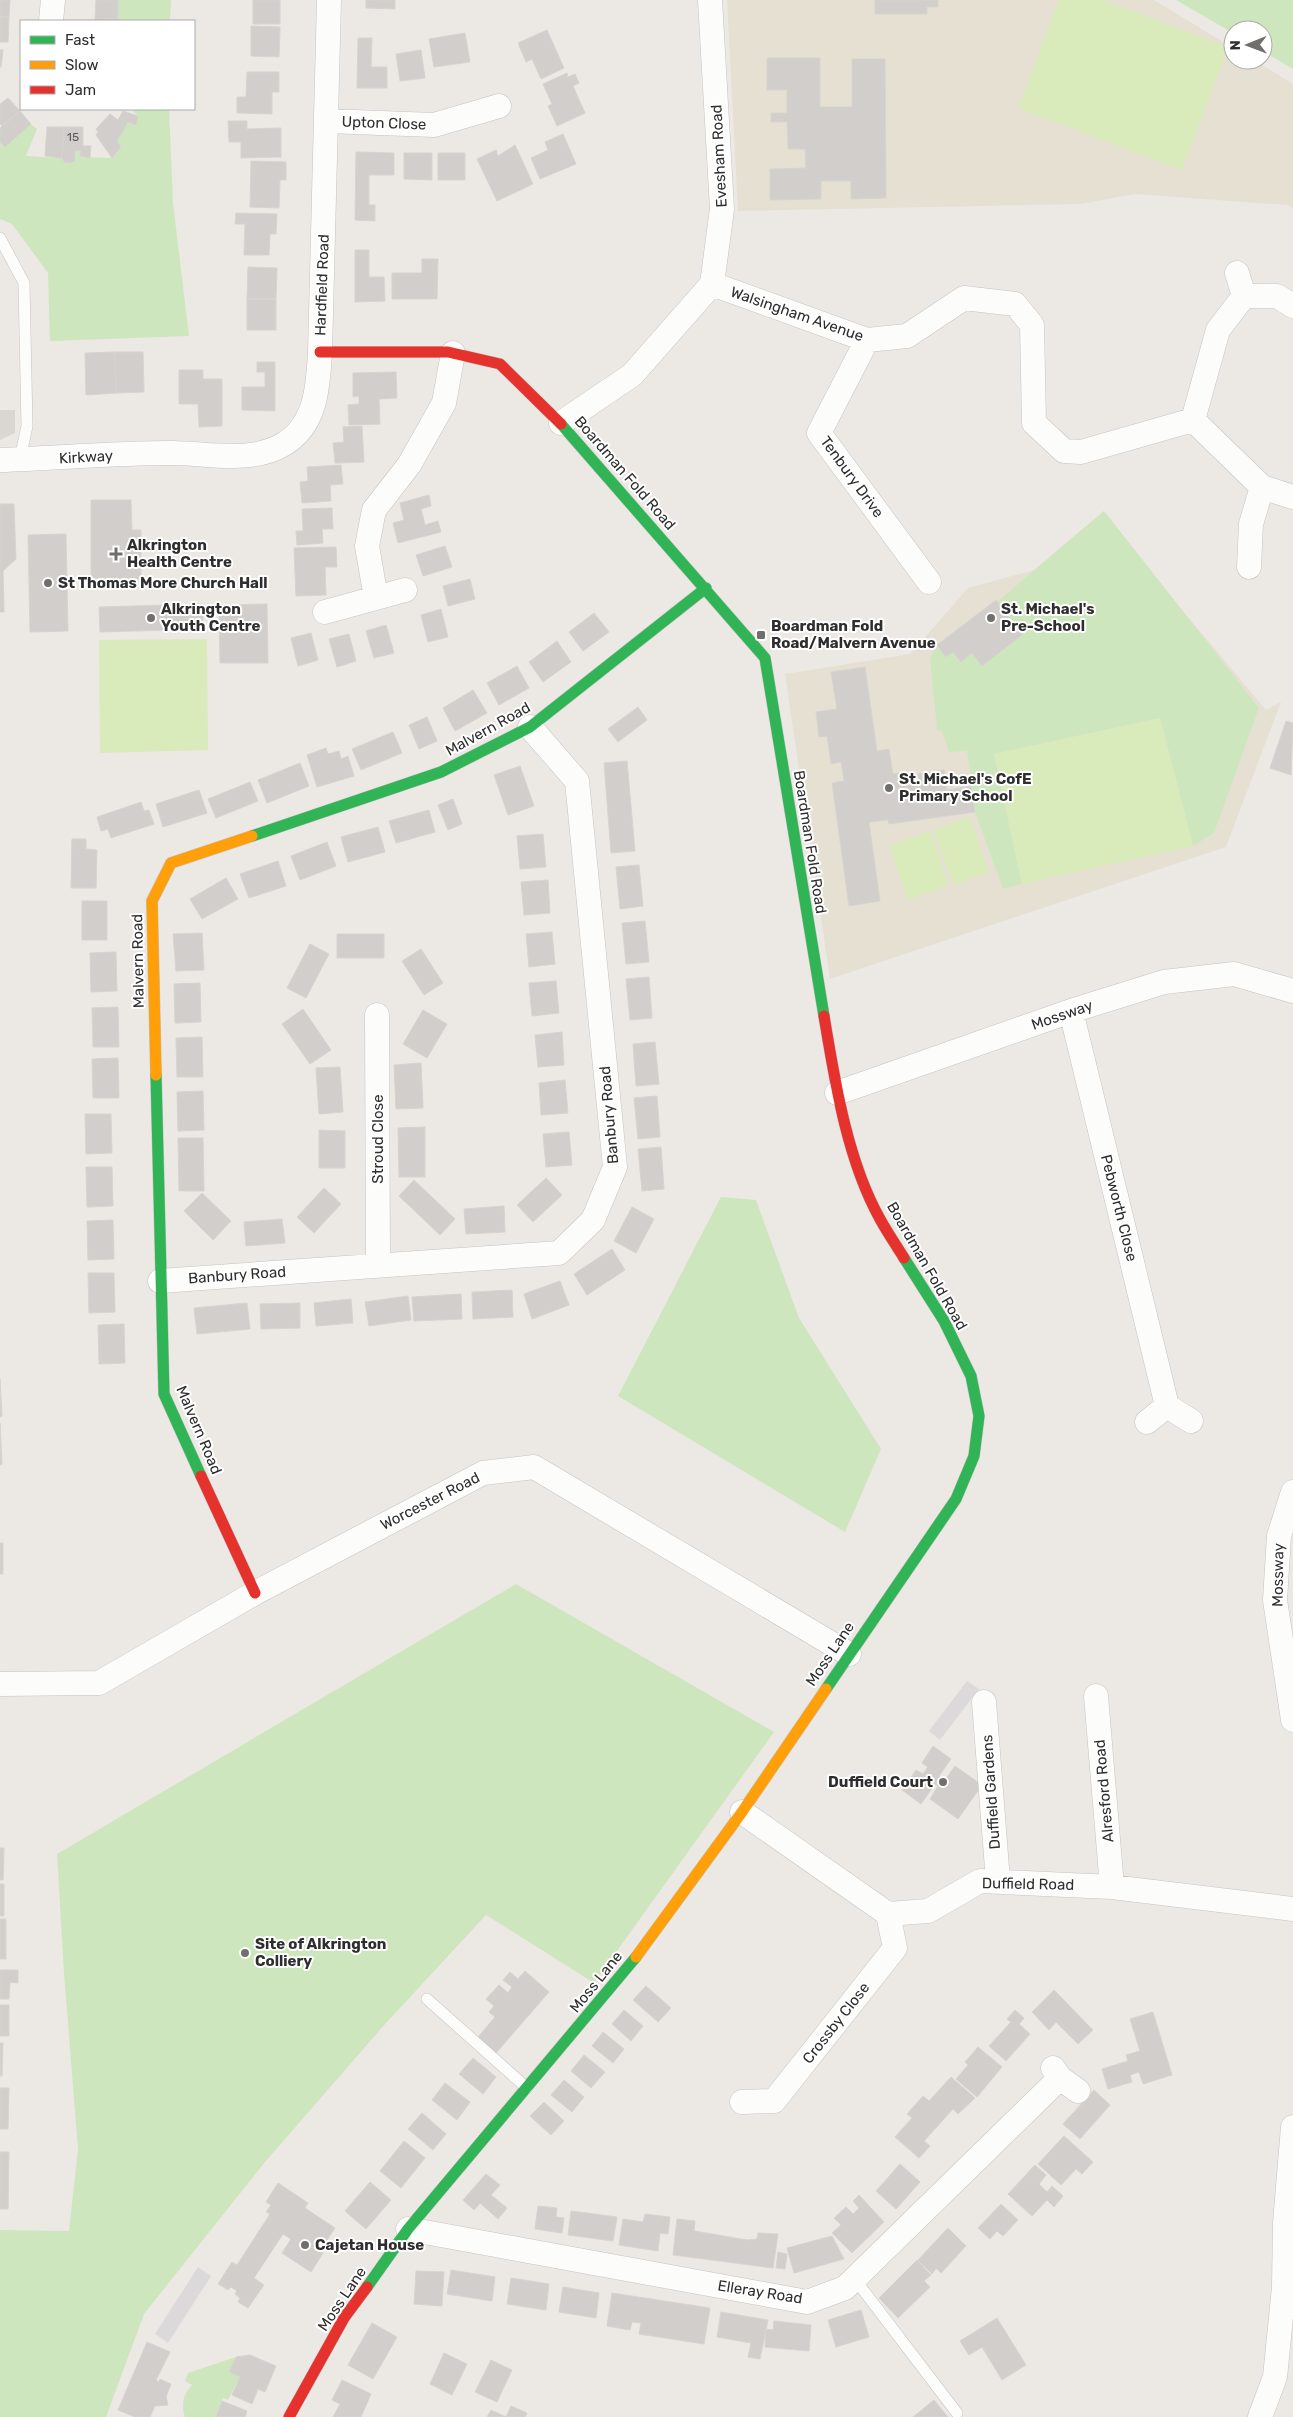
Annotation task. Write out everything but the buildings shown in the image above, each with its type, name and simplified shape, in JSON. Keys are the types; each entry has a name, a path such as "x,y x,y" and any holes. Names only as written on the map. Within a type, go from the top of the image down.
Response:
{"street":[{"path":"51,20 53,0"},
{"name":"Hardfield Road","path":"172,453 240,456 259,453 284,444 308,419 314,404 320,352 329,0"},
{"name":"Evesham Road","path":"710,0 722,209 712,284"},
{"name":"Upton Close","path":"327,122 434,125 498,105"},
{"path":"1236,273 1244,296"},
{"path":"561,423 632,375 712,284"},
{"name":"Walsingham Avenue","path":"712,284 867,340 907,336 964,298 1015,304 1032,325 1034,423 1064,450 1081,452 1193,420"},
{"path":"1244,296 1277,296 1293,306"},
{"path":"1244,296 1218,330 1193,420 1262,487 1293,497"},
{"name":"Tenbury Drive","path":"867,340 819,433 929,582"},
{"name":"Boardman Fold Road","path":"320,352 453,353 500,364 561,423 765,658 837,1093 858,1166 879,1218 944,1321 970,1376 979,1416 974,1456 956,1499 915,1558"},
{"path":"376,598 367,546 374,510 409,466 444,403 453,353"},
{"name":"Kirkway","path":"10,460 172,453"},
{"path":"1249,567 1251,524 1262,487"},
{"name":"Malvern Road","path":"255,1593 164,1394 152,901 171,863 441,772 530,727 706,588"},
{"path":"325,612 405,590"},
{"name":"Banbury Road","path":"160,1281 558,1252 593,1220 615,1167 577,781 530,727"},
{"name":"Mossway","path":"837,1093 1071,1011 1164,982 1234,974 1293,990"},
{"name":"Pebworth Close","path":"1071,1011 1167,1406"},
{"name":"Stroud Close","path":"377,1015 378,1264"},
{"path":"1147,1422 1167,1406 1191,1421"},
{"name":"Worcester Road","path":"0,1684 99,1684 255,1593 483,1473 534,1467 848,1654"},
{"name":"Mossway","path":"1293,1492 1279,1536 1275,1600 1293,1720"},
{"name":"Moss Lane","path":"289,2417 344,2318 408,2229 624,1973 742,1812 915,1558"},
{"name":"Alresford Road","path":"1096,1696 1112,1887"},
{"name":"Duffield Gardens","path":"984,1702 998,1881"},
{"path":"742,1812 888,1914"},
{"name":"Duffield Road","path":"888,1914 928,1912 980,1881 1112,1887 1293,1909"},
{"name":"Crossby Close","path":"742,2102 774,2102 895,1948 888,1914"},
{"name":"Elleray Road","path":"408,2229 807,2302 845,2288 1064,2079"},
{"path":"1260,2417 1275,2377 1284,2287 1285,2223 1293,2127"}],"lane":[{"path":"0,238 24,283 27,426 10,460"},
{"path":"427,1999 527,2088"},
{"path":"854,2278 957,2413"}],"shaded area":[{"path":"727,0 1154,0 1223,42 1223,70 1270,70 1293,84 1293,208 1287,205 1134,194 1081,204 738,211"},
{"path":"0,410 15,410 15,433 0,440"},
{"path":"1104,511 1179,606 1266,710 1281,702 1226,847 830,979 785,674 910,654 968,588 1034,570"},
{"path":"967,1681 979,1689 940,1740 929,1731"},
{"path":"198,2267 211,2276 168,2343 155,2334"}],"green space":[{"path":"118,0 171,0 170,20 118,20"},
{"path":"1059,0 1103,0 1223,45 1223,60 1182,170 1018,108"},
{"path":"1176,0 1293,0 1293,69 1273,57 1273,20 1223,20 1223,27"},
{"path":"132,110 169,110 173,203 189,336 50,341 48,273 12,224 0,219 0,142 4,146 31,124 37,129 26,156 62,158 64,162 71,163 75,160 75,151 81,151 81,157 112,158 121,147 117,141 128,122 136,125 138,116"},
{"path":"1104,511 1259,708 1214,833 1193,846 1160,718 994,754 1022,884 1003,889 975,812 967,751 949,752 942,732 937,730 930,658 937,645 946,657 953,652 961,662 972,653 982,666 1022,635 997,602"},
{"path":"207,639 208,750 100,753 99,640"},
{"path":"1160,718 1193,846 1022,884 994,754"},
{"path":"969,817 989,872 954,885 933,830"},
{"path":"930,831 949,885 908,900 889,846"},
{"path":"721,1197 756,1200 799,1318 881,1449 845,1532 618,1396"},
{"path":"516,1584 774,1732 594,1983 486,1915 386,2023 265,2162 144,2314 106,2417 0,2417 0,2230 69,2231 78,2149 57,1854"},
{"path":"236,2357 229,2372 240,2377 228,2400 223,2398 216,2417 185,2417 184,2400 192,2385 185,2381 188,2373"}],"traffic: fast":[{"path":"561,424 765,658 824,1016"},
{"path":"252,836 441,772 530,727 706,588"},
{"path":"156,1075 164,1394 201,1476"},
{"path":"826,1689 956,1499 974,1456 979,1416 971,1376 944,1321 904,1258"},
{"path":"367,2287 408,2229 636,1957"}],"traffic: slow":[{"path":"156,1075 152,901 171,863 252,836"},
{"path":"636,1957 742,1812 826,1689"}],"traffic: jam":[{"path":"320,352 448,352 500,364 561,424"},
{"path":"824,1016 838,1094 859,1172 880,1219 904,1258"},
{"path":"201,1476 255,1593"},
{"path":"289,2417 344,2318 367,2287"}],"place":[{"name":"Alkrington Health Centre","path":"116,554"},
{"name":"St Thomas More Church Hall","path":"48,583"},
{"name":"Alkrington Youth Centre","path":"151,618"},
{"name":"St. Michael's Pre-School","path":"991,618"},
{"name":"Boardman Fold Road/Malvern Avenue","path":"761,635"},
{"name":"St. Michael's CofE Primary School","path":"889,788"},
{"name":"Duffield Court","path":"943,1782"},
{"name":"Site of Alkrington Colliery","path":"245,1953"},
{"name":"Cajetan House","path":"305,2245"}]}
